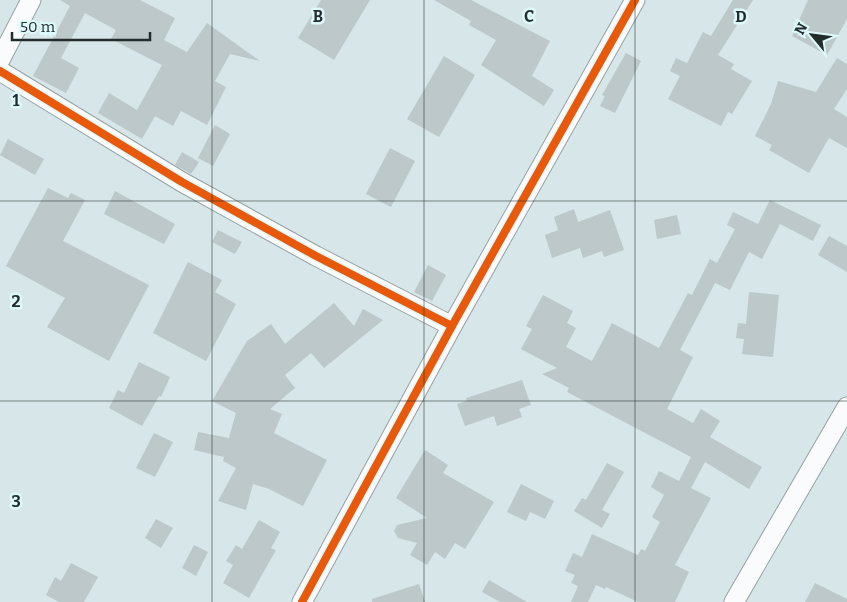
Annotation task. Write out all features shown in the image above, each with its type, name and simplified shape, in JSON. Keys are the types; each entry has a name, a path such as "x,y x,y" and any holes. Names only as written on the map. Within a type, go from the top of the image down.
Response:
{"street":[{"path":"0,60 31,0"},
{"path":"302,602 452,326 635,0"},
{"path":"0,71 207,196 316,256 452,326"},
{"path":"734,602 847,407"}],"building":[{"path":"60,0 140,0 175,18 164,40 187,52 207,23 260,61 230,54 215,81 226,87 207,125 181,111 173,126 155,116 142,139 98,113 109,93 137,110 162,65 111,39 116,30 85,13 61,58 79,68 66,93 33,76 70,6"},
{"path":"321,0 370,0 334,60 298,38"},
{"path":"434,0 471,0 550,41 532,76 554,90 544,106 481,65 496,40 469,25 471,21"},
{"path":"733,0 753,0 718,55 734,64 731,69 752,81 732,114 728,112 721,126 668,99 680,76 670,71 676,58 687,63 703,32 711,36"},
{"path":"808,0 847,0 847,19 827,55 792,36"},
{"path":"626,53 641,61 615,113 600,106 605,96 602,95"},
{"path":"444,56 475,75 439,137 407,119"},
{"path":"837,58 847,64 847,89 834,109 847,117 847,148 829,138 809,173 769,150 772,145 755,136 771,104 778,81 816,92"},
{"path":"215,125 230,134 213,166 198,158"},
{"path":"8,139 44,159 35,175 0,155"},
{"path":"390,148 415,161 391,207 366,194"},
{"path":"182,152 199,162 191,174 175,165"},
{"path":"48,188 68,198 71,193 85,200 63,241 149,285 109,361 47,327 65,298 6,266"},
{"path":"115,191 175,224 164,244 104,214"},
{"path":"770,200 821,225 813,241 780,224 762,259 749,252 730,290 715,283 680,350 693,357 667,409 693,423 701,409 720,421 710,437 762,467 749,489 705,462 691,488 711,498 675,565 689,572 675,602 638,602 606,587 605,589 596,585 588,602 571,602 578,586 571,583 575,575 565,571 573,553 582,557 592,534 638,555 641,549 645,551 660,522 652,517 664,495 651,487 659,471 679,481 691,457 567,392 569,388 542,374 557,368 521,349 532,329 526,326 543,295 573,311 567,323 576,328 566,347 592,361 612,323 659,348 688,293 692,295 710,259 717,263 735,229 727,225 733,212 758,224"},
{"path":"574,209 578,222 610,210 624,250 604,257 602,251 583,258 580,248 552,258 545,235 558,230 554,217"},
{"path":"677,215 681,234 657,239 654,220"},
{"path":"218,230 242,242 235,254 212,242"},
{"path":"829,236 847,246 847,272 818,255"},
{"path":"188,262 222,280 215,292 236,304 206,361 153,333"},
{"path":"428,265 446,275 432,301 414,292"},
{"path":"749,292 779,295 773,357 742,354 744,339 736,338 738,323 746,324"},
{"path":"334,303 354,326 363,309 383,320 324,368 311,353 285,375 295,388 270,409 282,414 274,433 327,460 303,506 269,489 253,484 246,510 218,501 236,468 223,461 224,457 194,450 198,432 229,438 236,413 212,401 247,341 271,324 285,344"},
{"path":"139,362 170,377 161,397 159,396 142,426 109,408 118,390 124,393"},
{"path":"522,380 531,405 519,409 522,417 497,426 494,416 465,426 457,404 467,401 466,398"},
{"path":"154,433 173,442 155,477 136,468"},
{"path":"425,450 448,465 443,473 494,502 465,549 455,543 445,559 435,552 427,565 410,555 417,543 398,538 394,531 397,525 427,518 396,498"},
{"path":"607,463 624,472 602,510 610,514 602,528 574,511 582,498 586,500"},
{"path":"521,484 554,501 545,519 530,512 526,521 507,512"},
{"path":"156,519 173,528 161,548 145,538"},
{"path":"259,520 280,532 271,548 276,550 249,598 223,583 233,565 226,561 236,545 242,549"},
{"path":"194,545 208,552 196,576 182,568"},
{"path":"71,563 98,577 84,602 59,602 46,595 55,577 61,581"},
{"path":"489,580 527,602 500,602 482,592"},
{"path":"815,583 847,599 847,602 805,602"},
{"path":"419,584 425,602 372,602 372,599"}],"cycle path":[{"path":"302,602 452,326 635,0"},
{"path":"0,71 182,182 316,256 452,326"}]}
